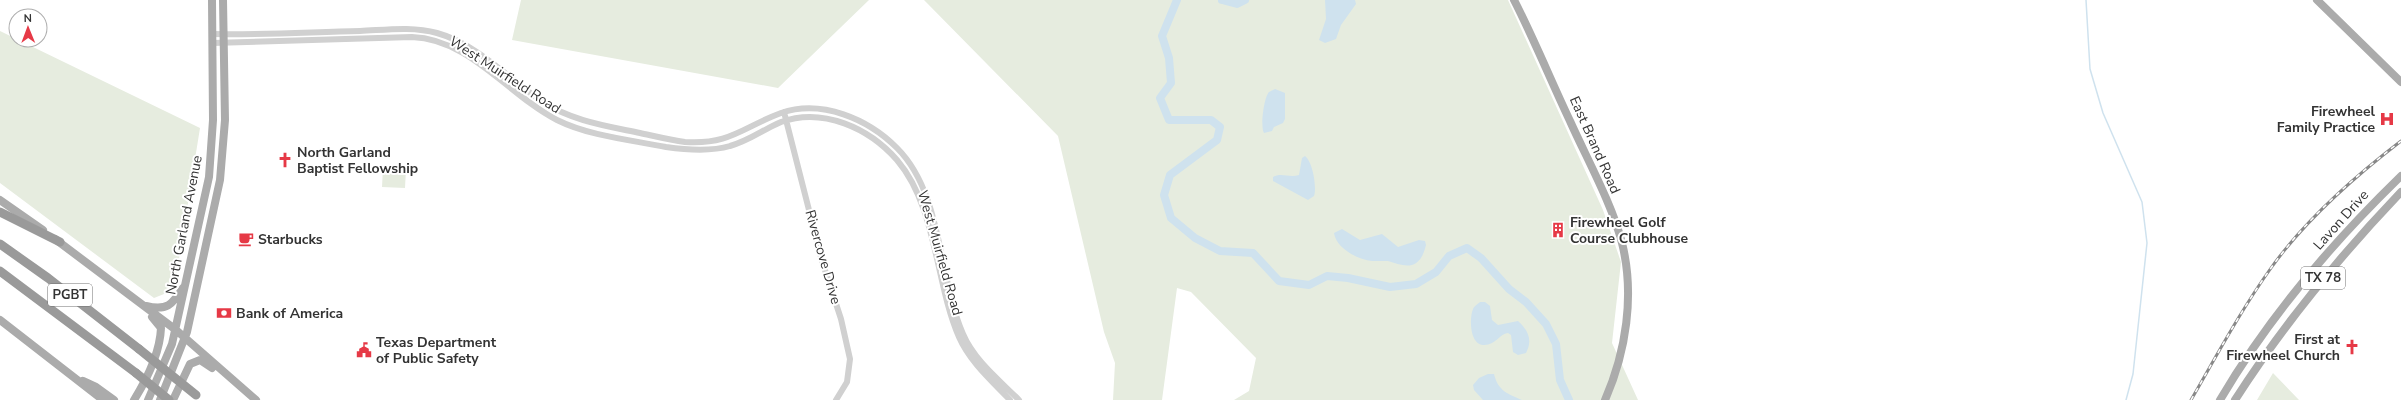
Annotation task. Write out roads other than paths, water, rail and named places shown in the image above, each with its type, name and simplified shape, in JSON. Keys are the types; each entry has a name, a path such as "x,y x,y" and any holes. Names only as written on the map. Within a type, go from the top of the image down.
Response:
{"highway":[{"path":"0,212 60,242"},
{"name":"PGBT","path":"0,244 48,278 199,398"},
{"name":"PGBT","path":"0,271 136,373 169,400"}],"main road":[{"name":"North Garland Avenue","path":"148,400 168,356 176,330 211,160 214,120 212,0"},
{"name":"North Garland Avenue","path":"160,400 185,338 196,297 220,180 225,126 223,0"},
{"name":"East Brand Road","path":"1514,0 1616,225 1626,265 1626,324 1622,353 1605,400"},
{"path":"2317,0 2401,82"},
{"name":"Lavon Drive","path":"2220,400 2252,351 2325,256 2401,176"},
{"name":"Lavon Drive","path":"2235,400 2277,337 2330,269 2401,192"},
{"path":"0,200 60,242 176,330 254,399"},
{"path":"144,306 163,309 169,306 185,285"},
{"path":"134,400 149,370 161,337 161,328 144,306"},
{"path":"0,320 103,400"},
{"path":"173,400 190,364 200,360 206,362 241,392 254,399"},
{"path":"76,379 96,387 114,400"}],"street":[{"name":"West Muirfield Road","path":"223,38 410,29 436,32 472,50 544,103 568,115 612,128 675,140 702,142 724,139 740,134 784,112 815,108 855,119 887,139 907,160 918,178 928,203 964,336 985,366 1019,400"},
{"name":"West Muirfield Road","path":"212,38 412,37 430,39 452,48 478,64 541,111 566,124 625,139 684,150 728,147 745,141 786,121 812,116 836,120 864,133 887,150 905,171 916,190 959,337 982,370 1010,400"},
{"name":"Rivercove Drive","path":"784,112 822,261 841,319 850,359 847,382 836,400"}],"water":[{"path":"1325,0 1355,0 1356,4 1341,25 1336,39 1325,43 1319,40 1326,19"},
{"path":"1275,89 1285,93 1285,119 1283,123 1274,127 1272,131 1264,133 1262,125 1264,106 1267,95"},
{"path":"1305,156 1308,159 1314,175 1315,187 1314,196 1308,200 1273,181 1273,177 1276,176 1299,175 1302,158"},
{"path":"1342,229 1360,240 1382,234 1398,247 1419,240 1425,241 1426,245 1420,259 1412,265 1403,265 1388,261 1366,260 1354,256 1339,244 1334,233"},
{"path":"1480,302 1485,302 1490,306 1492,320 1498,325 1518,321 1522,324 1527,332 1529,340 1526,353 1518,355 1513,352 1511,335 1508,333 1502,335 1491,344 1487,345 1479,344 1475,340 1473,336 1471,319 1475,306"},
{"path":"1488,374 1494,374 1498,384 1504,391 1522,400 1483,400 1474,390 1473,385 1479,378"}],"waterway":[{"path":"1177,0 1162,36 1169,58 1171,83 1160,98 1169,120 1211,120 1220,127 1217,140 1170,175 1164,195 1171,218 1195,238 1220,251 1253,253 1279,281 1309,285 1327,276 1348,278 1390,287 1416,284 1436,272 1449,256 1467,248 1481,258 1509,289 1526,302 1546,324 1556,344 1560,380 1569,400"},
{"path":"1222,0 1237,4 1245,0"},
{"path":"2086,0 2090,69 2103,113 2142,202 2147,243 2133,374 2126,400"}],"railway":[{"path":"2191,400 2250,300 2285,250 2315,216 2348,184 2401,141"}],"place":[{"name":"Firewheel Family Practice","path":"2387,119"},
{"name":"North Garland Baptist Fellowship","path":"285,160"},
{"name":"Firewheel Golf Course Clubhouse","path":"1558,230"},
{"name":"Starbucks","path":"246,239"},
{"name":"Bank of America","path":"224,313"},
{"name":"First at Firewheel Church","path":"2352,347"},
{"name":"Texas Department of Public Safety","path":"364,350"}]}
